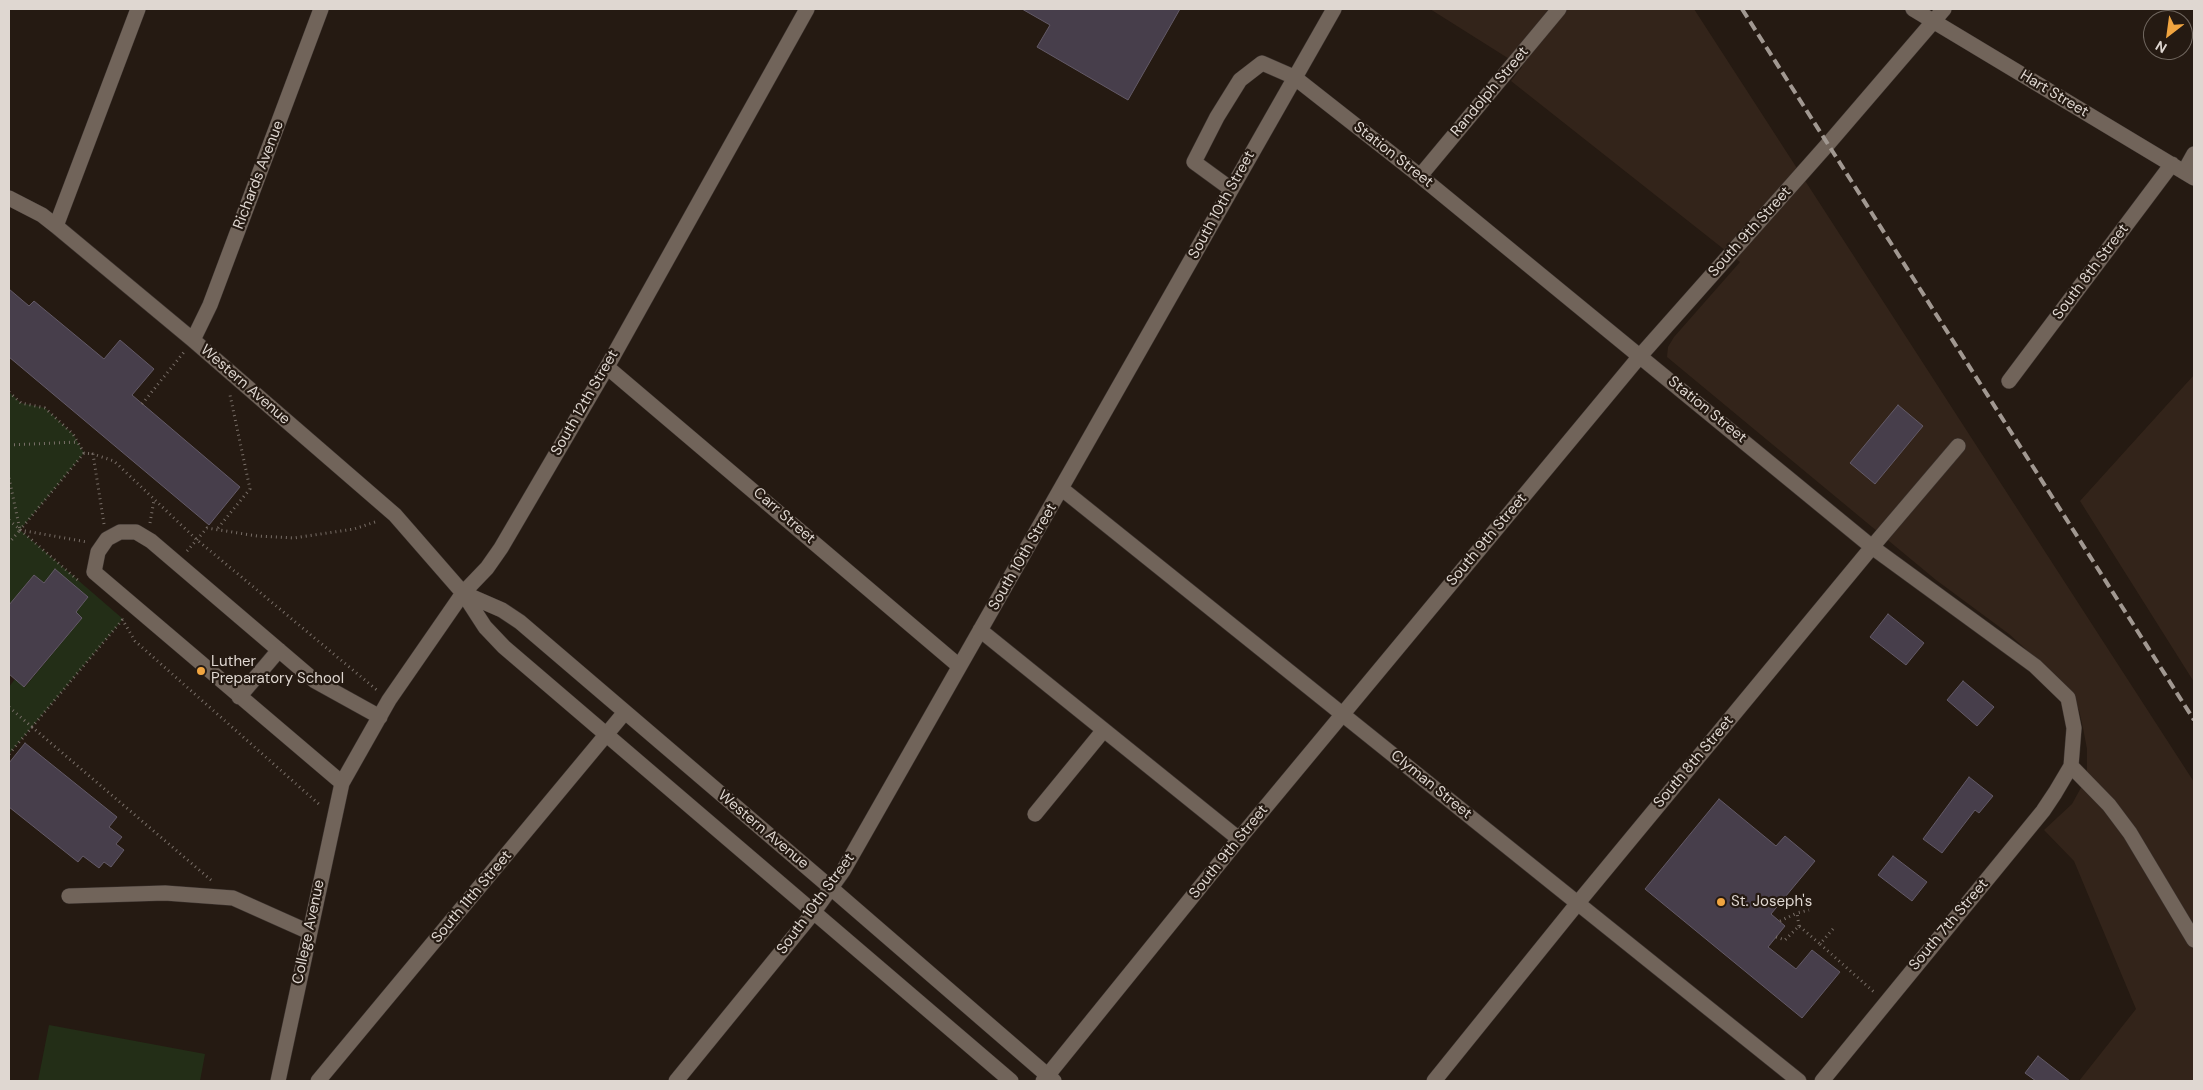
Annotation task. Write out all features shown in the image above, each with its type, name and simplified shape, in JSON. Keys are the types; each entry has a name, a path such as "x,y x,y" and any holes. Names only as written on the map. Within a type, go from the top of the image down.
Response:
{"street":[{"path":"56,226 138,9"},
{"name":"Richards Avenue","path":"193,340 210,305 321,9"},
{"name":"South 12th Street","path":"342,783 389,700 462,593 487,568 501,548 607,367 807,9"},
{"name":"South 10th Street","path":"676,1081 813,912 855,852 1334,9"},
{"name":"Randolph Street","path":"1420,176 1559,9"},
{"name":"Hart Street","path":"1913,9 2183,171"},
{"name":"South 9th Street","path":"1048,1079 1240,839 1640,356 1944,9"},
{"name":"Station Street","path":"1231,189 1194,162 1217,117 1240,80 1262,63 1294,77 1420,176 1872,547 2034,666 2068,698 2074,728 2071,766"},
{"name":"South 8th Street","path":"2009,381 2183,171 2194,154"},
{"name":"Western Avenue","path":"9,198 42,215 56,226 193,340 395,515 462,593 485,627 504,647 1011,1081"},
{"name":"Carr Street","path":"607,367 959,666"},
{"name":"South 8th Street","path":"1434,1081 1577,904 1872,547 1958,446"},
{"name":"Clyman Street","path":"1062,489 1799,1081"},
{"path":"342,783 94,572 98,552 107,540 120,532 136,532 151,541 315,681 380,716"},
{"name":"Western Avenue","path":"462,593 502,610 520,622 831,888 1048,1079"},
{"path":"980,630 1103,731 1240,839"},
{"path":"239,697 279,650"},
{"name":"South 11th Street","path":"318,1081 625,712"},
{"path":"1035,814 1103,731"},
{"path":"2071,766 2109,804 2130,833 2194,940"},
{"name":"South 7th Street","path":"1822,1081 2043,811 2071,766"},
{"name":"College Avenue","path":"278,1081 342,783"},
{"path":"69,896 165,893 233,898 309,932"}],"path":[{"path":"142,404 193,340"},
{"path":"218,528 250,489 224,368"},
{"path":"9,392 21,403 45,408 73,434 84,453"},
{"path":"9,445 78,442"},
{"path":"84,453 114,462 196,539 389,700"},
{"path":"9,543 84,453"},
{"path":"92,454 107,540"},
{"path":"9,478 20,530"},
{"path":"177,563 207,528 218,528 257,536 294,538 354,529 395,515"},
{"path":"9,520 85,586"},
{"path":"20,530 90,542"},
{"path":"117,614 123,619 135,641 334,817"},
{"path":"9,754 123,619"},
{"path":"9,707 233,898"},
{"path":"1780,921 1809,910"},
{"path":"1797,914 1799,926 1886,1002"},
{"path":"1776,937 1785,940 1799,926"},
{"path":"1820,944 1833,929"}],"shaded area":[{"path":"1430,9 1694,9 2194,782 2194,1081 2079,1081 2136,1009 2074,861 2044,830 2072,804 2083,784 2087,769 2087,749 2083,728 2079,710 2073,698 2041,663 2009,634 1936,580 1667,357 1668,347 1674,337 1740,262 1511,81 1522,67"},
{"path":"2194,375 2194,682 2080,501"}],"green space":[{"path":"9,392 21,403 45,408 73,434 84,453 20,530 123,619 9,754 9,687 15,679 25,687 82,618 76,612 88,597 55,570 44,583 34,575 9,605"},
{"path":"49,1025 205,1054 200,1081 38,1081"}],"building":[{"path":"1022,9 1180,9 1128,100 1037,47 1050,25"},
{"path":"9,289 29,306 34,301 104,359 120,340 154,369 132,395 240,487 209,525 9,357"},
{"path":"1898,405 1923,426 1875,484 1850,463"},
{"path":"55,569 88,597 76,612 82,618 24,687 9,674 9,605 34,575 44,583"},
{"path":"1888,614 1924,643 1906,665 1870,637"},
{"path":"1963,681 1994,707 1977,726 1947,700"},
{"path":"25,743 117,817 109,827 122,837 116,844 124,850 111,867 104,862 99,868 83,856 78,862 9,807 9,763"},
{"path":"1969,777 1993,796 1979,813 1975,810 1942,853 1923,839"},
{"name":"St. Joseph's","path":"1719,799 1776,846 1785,836 1815,861 1771,914 1785,926 1768,947 1796,969 1812,950 1840,972 1802,1018 1645,889"},
{"path":"1893,856 1927,882 1912,901 1878,875"},
{"path":"2038,1056 2070,1081 2036,1081 2025,1073"}],"railway":[{"path":"1742,9 2194,720"}],"place":[{"name":"Luther Preparatory School","path":"201,671"},
{"name":"St. Joseph's","path":"1721,902"}]}
